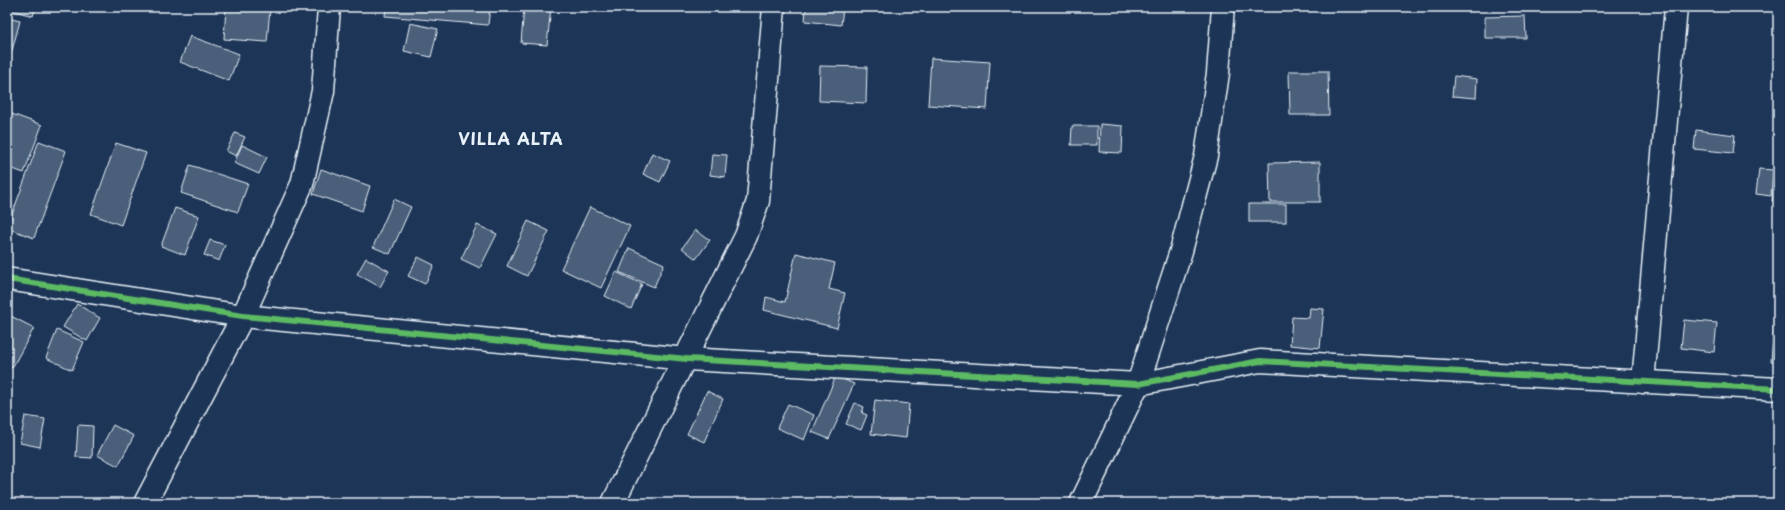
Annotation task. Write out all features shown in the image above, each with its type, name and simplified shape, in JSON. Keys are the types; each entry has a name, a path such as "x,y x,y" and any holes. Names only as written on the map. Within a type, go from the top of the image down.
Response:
{"street":[{"path":"145,503 242,316 302,184 323,91 329,7"},
{"path":"613,503 687,359 746,236 758,201 774,7"},
{"path":"1081,503 1138,384 1181,251 1206,156 1218,73 1223,7"},
{"path":"1643,382 1676,7"},
{"path":"7,279 242,316 687,359 1138,384 1260,361 1778,389"}],"building":[{"path":"7,7 36,7 33,16 7,9"},
{"path":"226,7 270,8 267,42 224,39"},
{"path":"386,7 490,7 488,25 385,16"},
{"path":"524,7 551,7 547,45 521,43"},
{"path":"806,7 843,8 841,25 805,21"},
{"path":"1525,16 1526,38 1485,38 1485,17"},
{"path":"7,18 20,21 11,54 7,53"},
{"path":"410,23 438,29 431,57 404,51"},
{"path":"190,36 239,54 229,81 180,62"},
{"path":"931,58 990,62 987,109 928,105"},
{"path":"820,66 867,67 866,103 819,101"},
{"path":"1289,71 1328,71 1329,115 1290,115"},
{"path":"1454,76 1477,79 1476,98 1452,96"},
{"path":"9,113 42,125 24,173 7,167 7,118"},
{"path":"1100,124 1123,126 1122,153 1099,152"},
{"path":"1072,126 1097,126 1097,145 1071,145"},
{"path":"1696,130 1735,135 1733,153 1694,149"},
{"path":"235,133 245,137 236,156 226,151"},
{"path":"39,141 66,151 34,238 7,228"},
{"path":"116,143 146,153 121,225 91,214"},
{"path":"242,145 267,157 259,174 234,163"},
{"path":"652,153 670,161 660,182 643,174"},
{"path":"712,154 727,155 725,177 710,175"},
{"path":"1320,162 1320,202 1270,202 1269,163"},
{"path":"190,165 248,184 238,212 181,193"},
{"path":"321,169 370,186 362,211 313,194"},
{"path":"1759,169 1773,170 1771,196 1756,194"},
{"path":"1775,175 1778,175 1778,202 1772,201"},
{"path":"394,199 411,207 390,254 373,247"},
{"path":"1249,204 1286,204 1286,222 1249,222"},
{"path":"590,207 630,226 601,288 561,269"},
{"path":"175,208 199,216 185,255 161,246"},
{"path":"528,221 549,231 527,276 507,266"},
{"path":"477,225 497,234 480,268 461,259"},
{"path":"695,230 710,240 696,259 682,248"},
{"path":"210,240 225,245 219,261 204,255"},
{"path":"629,248 664,264 654,287 619,272"},
{"path":"796,253 835,263 829,289 845,293 837,328 764,310 766,297 785,302"},
{"path":"418,257 434,265 425,284 408,276"},
{"path":"366,258 389,271 380,287 357,274"},
{"path":"616,272 642,284 631,309 605,296"},
{"path":"77,304 100,318 87,341 63,327"},
{"path":"1310,308 1324,309 1320,348 1290,345 1292,317 1309,318"},
{"path":"7,314 34,328 12,368 7,365"},
{"path":"1684,320 1717,323 1714,352 1681,348"},
{"path":"1774,325 1778,326 1778,362 1771,361"},
{"path":"57,330 84,342 72,370 46,358"},
{"path":"836,376 854,384 829,439 812,432"},
{"path":"707,391 723,399 704,442 687,434"},
{"path":"875,400 909,404 906,438 871,434"},
{"path":"855,403 864,407 862,413 867,415 861,430 846,424"},
{"path":"788,404 814,415 804,440 777,428"},
{"path":"25,416 45,419 40,447 20,443"},
{"path":"78,425 93,426 92,458 76,457"},
{"path":"113,425 134,436 118,466 97,455"}],"cycle path":[{"path":"7,279 243,316 687,359 1138,384 1260,361 1778,389"}],"district":[{"name":"VILLA ALTA","path":"511,139"}]}
